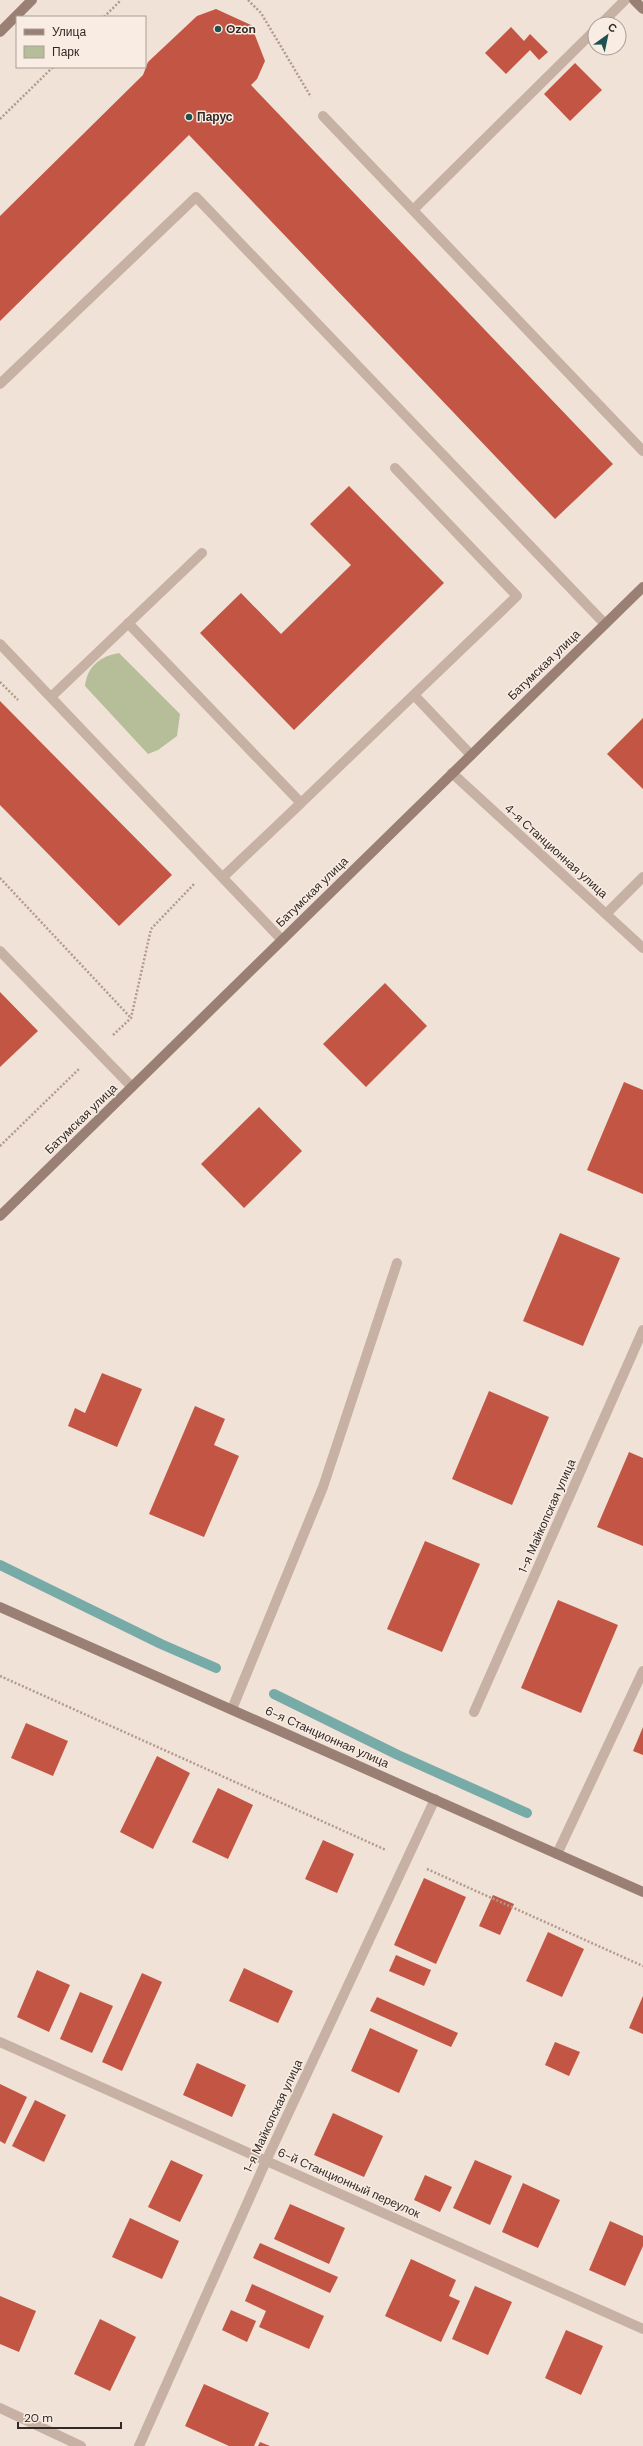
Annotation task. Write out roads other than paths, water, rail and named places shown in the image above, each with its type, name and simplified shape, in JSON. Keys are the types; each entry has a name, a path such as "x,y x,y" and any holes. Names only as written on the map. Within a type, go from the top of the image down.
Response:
{"street":[{"path":"0,32 32,0"},
{"path":"609,16 625,0"},
{"path":"634,0 643,9"},
{"path":"413,210 587,38"},
{"path":"323,116 643,451"},
{"path":"0,384 196,197 605,624"},
{"path":"223,877 517,596 395,468"},
{"path":"51,697 202,553"},
{"name":"Батумская улица","path":"0,1216 643,586"},
{"path":"128,623 301,802"},
{"path":"0,644 282,940"},
{"path":"414,695 471,755"},
{"name":"4-я Станционная улица","path":"452,774 643,948"},
{"path":"606,914 643,877"},
{"path":"0,951 132,1086"},
{"path":"232,1709 323,1487 397,1263"},
{"name":"1-я Майкопская улица","path":"474,1712 643,1330"},
{"name":"6-я Станционная улица","path":"0,1606 643,1892"},
{"path":"557,1854 643,1671"},
{"name":"1-я Майкопская улица","path":"139,2446 266,2161 436,1799"},
{"name":"6-й Станционный переулок","path":"0,2042 643,2328"},
{"path":"0,2408 81,2446"}],"waterway":[{"path":"0,1565 161,1644 216,1668"},
{"path":"274,1694 398,1755 527,1813"}],"place":[{"name":"Ozon","path":"218,29"},
{"name":"Парус","path":"189,117"}]}
